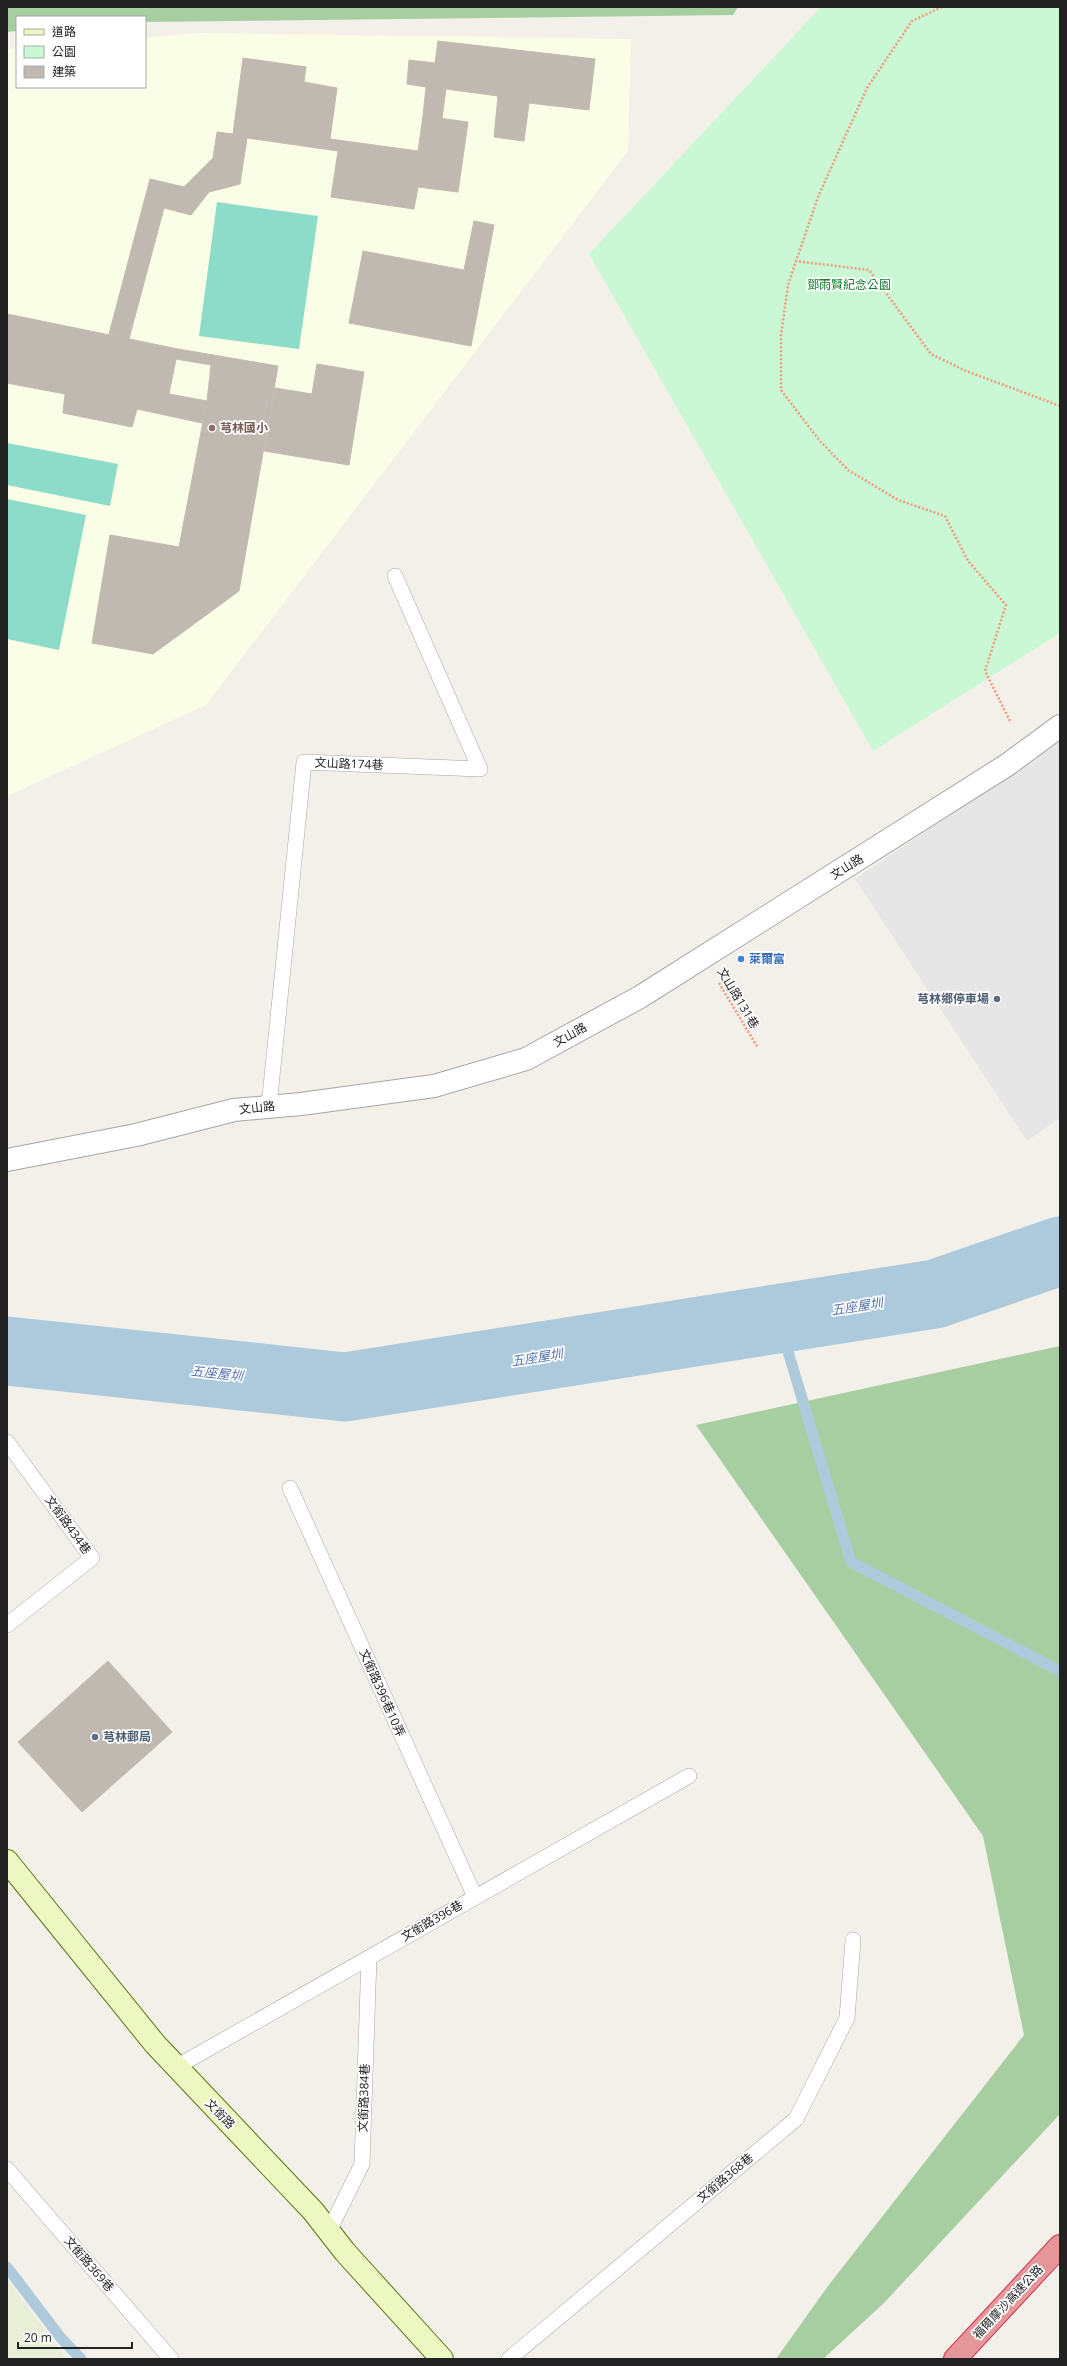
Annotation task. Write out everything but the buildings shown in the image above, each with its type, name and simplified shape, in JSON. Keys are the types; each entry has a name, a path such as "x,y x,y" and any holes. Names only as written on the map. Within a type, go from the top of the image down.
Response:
{"highway":[{"name":"福爾摩沙高速公路","path":"956,2359 1060,2246"}],"main road":[{"name":"文銜路","path":"7,1860 155,2044 313,2211 345,2252 442,2359"}],"street":[{"name":"文山路","path":"7,1160 136,1135 234,1110 302,1104 434,1086 526,1059 640,997 1026,752 1060,726"}],"lane":[{"name":"文山路174巷","path":"268,1106 304,762 480,769 395,576"},
{"name":"文銜路434巷","path":"7,1442 92,1558 7,1625"},
{"name":"文銜路396巷10弄","path":"290,1488 475,1898"},
{"name":"文銜路396巷","path":"176,2067 690,1776"},
{"name":"文銜路368巷","path":"509,2359 796,2119 846,2018 853,1940"},
{"name":"文銜路384巷","path":"329,2231 362,2164 369,1958"},
{"name":"文銜路369巷","path":"7,2169 171,2359"}],"path":[{"path":"942,7 912,21 867,88 818,197 788,285 781,335 781,390 819,440 848,470 898,500 945,516 968,561 1006,605 984,671 1026,752"},
{"path":"795,261 869,270 931,354 966,372 1060,406"},
{"name":"文山路131巷","path":"703,957 758,1048"}],"shaded area":[{"name":"芎林國小","path":"198,33 631,39 628,151 206,705 7,796 7,49 16,48 16,88 146,88 146,38"},
{"name":"芎林鄉停車場","path":"1060,741 1060,1118 1027,1141 855,879"},
{"path":"7,2279 66,2359 7,2359"}],"green space":[{"path":"7,7 738,7 733,15 146,22 146,16 16,16 16,31 7,32"},
{"name":"鄧雨賢紀念公園","path":"821,7 1060,7 1060,633 873,751 589,254"},
{"path":"217,202 318,216 299,349 199,336"},
{"path":"7,443 118,464 110,506 7,485"},
{"path":"7,499 86,515 59,650 7,639"},
{"path":"1060,1346 1060,2114 883,2304 823,2359 776,2359 828,2286 1024,2035 983,1836 696,1425"}],"waterway":[{"name":"五座屋圳","path":"7,1351 345,1387 935,1294 1060,1251"},
{"path":"778,1318 851,1562 1060,1671"},
{"path":"7,2267 61,2338 81,2359"}],"place":[{"name":"芎林國小","path":"212,428"},
{"name":"萊爾富","path":"741,959"},
{"name":"芎林鄉停車場","path":"997,999"},
{"name":"芎林郵局","path":"95,1737"}]}
